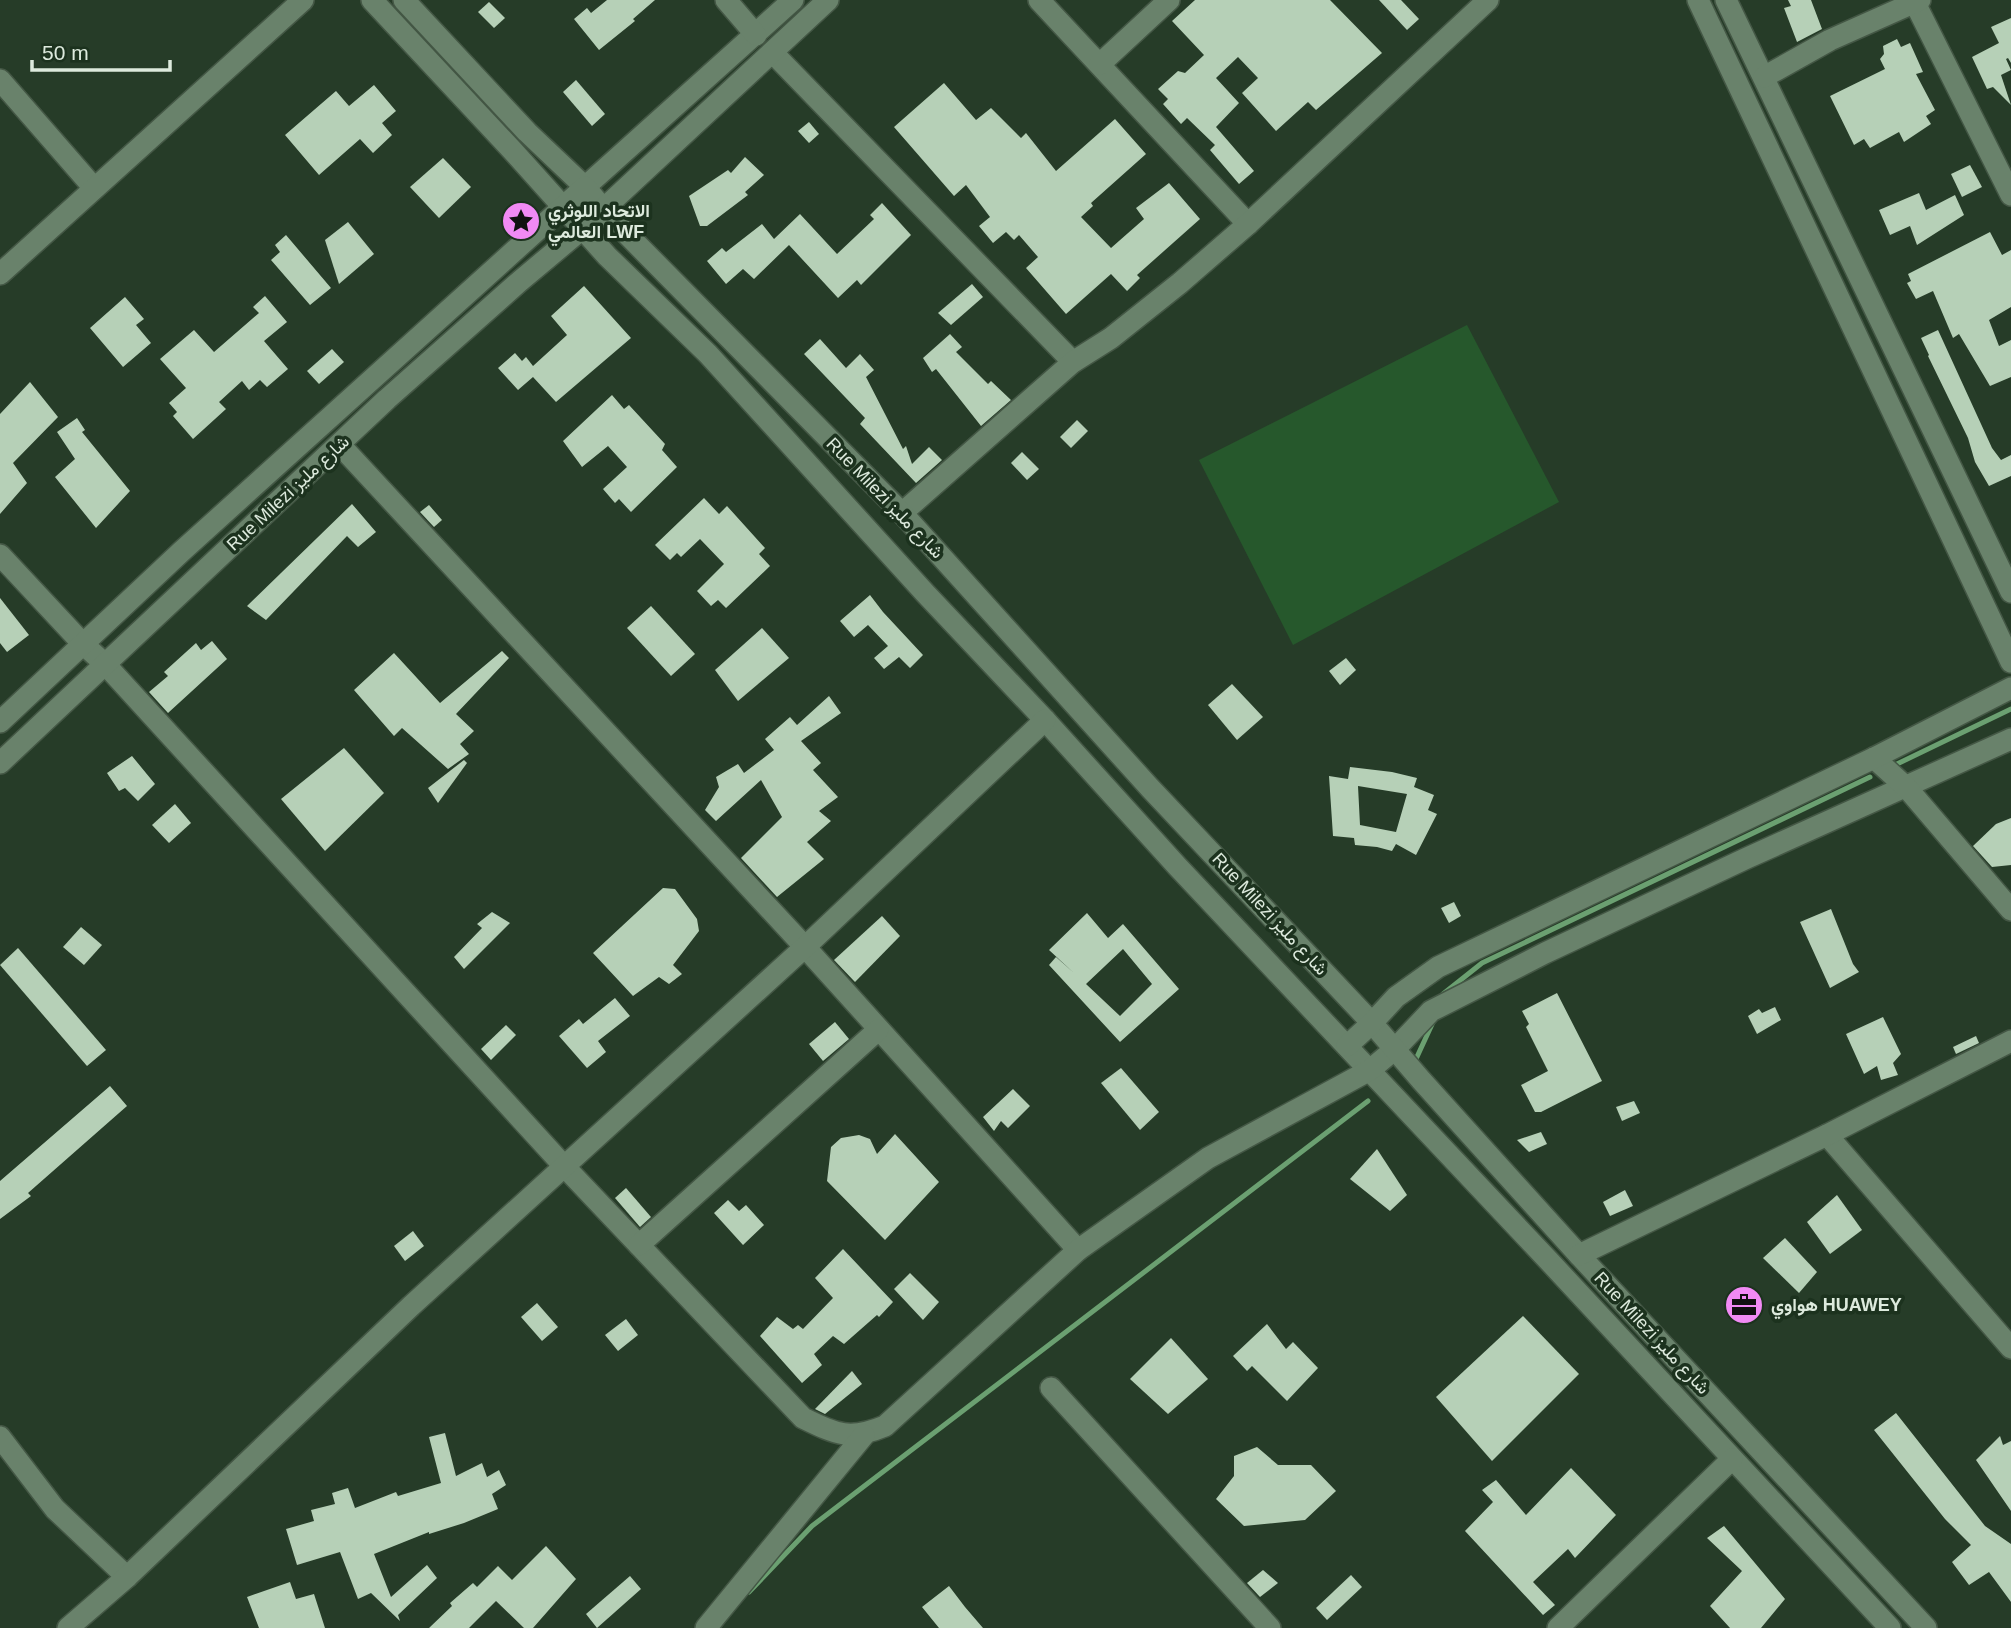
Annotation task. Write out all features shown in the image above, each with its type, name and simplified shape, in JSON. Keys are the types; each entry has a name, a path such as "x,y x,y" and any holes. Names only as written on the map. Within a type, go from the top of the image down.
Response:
{"street":[{"path":"0,274 303,0"},
{"path":"372,0 562,207"},
{"path":"404,0 527,132 585,187 793,0"},
{"path":"726,0 756,35"},
{"path":"604,209 828,0"},
{"path":"1039,0 1248,224"},
{"path":"1100,64 1169,0"},
{"path":"902,513 1073,362 1130,322 1248,224 1488,0"},
{"path":"1698,0 2011,662"},
{"path":"1726,0 2011,592"},
{"path":"1764,77 1830,40 1918,1 2011,195"},
{"path":"773,53 1073,362"},
{"path":"0,80 94,188"},
{"name":"Rue Milezi شارع مليز","path":"0,722 192,542 585,187 902,513 1150,788 1372,1023 1579,1255 1926,1628"},
{"name":"Rue Milezi شارع مليز","path":"562,207 607,256 708,354 1177,866 1890,1628"},
{"name":"Rue Milezi شارع مليز","path":"0,763 418,372 604,209"},
{"path":"340,445 805,947 1078,1250"},
{"path":"0,555 105,664 564,1166 803,1418 835,1433 864,1435 885,1426 1078,1250 1208,1157 1370,1070 1432,1011 1470,990 1747,858 2011,739"},
{"path":"1347,1046 1396,997 1438,967 1874,758 2011,688"},
{"path":"68,1628 127,1577 411,1306 805,947 1045,720"},
{"path":"1874,758 1907,788 2011,911"},
{"path":"639,1245 878,1030"},
{"path":"1579,1255 1827,1135 2011,1041"},
{"path":"1827,1135 2011,1348"},
{"path":"1051,1388 1270,1628"},
{"path":"706,1628 864,1435"},
{"path":"0,1437 55,1509 127,1577"},
{"path":"1563,1626 1732,1459"}],"green space":[{"path":"1467,325 1559,502 1293,645 1199,460"}],"building":[{"path":"607,0 655,0 633,19 635,21 599,50 574,19 587,8 591,13"},
{"path":"1195,0 1330,0 1382,53 1316,110 1308,102 1276,131 1242,93 1258,78 1238,57 1216,78 1239,103 1216,127 1254,171 1239,184 1210,150 1215,145 1187,118 1181,124 1163,104 1168,99 1158,89 1178,71 1185,73 1204,55 1172,21"},
{"path":"1379,0 1401,0 1419,19 1407,30"},
{"path":"1788,0 1811,0 1822,29 1797,42 1784,8 1791,6"},
{"path":"489,2 505,18 494,28 478,12"},
{"path":"2011,18 2011,63 2006,59 2011,70 2001,75 2011,105 1993,87 1987,89 1972,57 1999,43 1991,27"},
{"path":"1897,39 1901,47 1910,43 1923,72 1916,74 1935,110 1926,116 1931,124 1904,142 1899,132 1870,148 1864,139 1854,145 1830,96 1885,69 1880,59 1884,54 1883,46"},
{"path":"576,80 605,114 592,126 563,92"},
{"path":"944,83 976,120 991,108 1021,138 1026,133 1056,171 1115,119 1146,154 1091,203 1093,206 1081,217 1111,248 1144,219 1136,208 1169,183 1200,219 1137,275 1140,278 1127,291 1111,274 1066,314 1026,268 1038,257 1019,235 1014,240 1006,232 993,243 979,226 990,217 966,185 954,196 894,127"},
{"path":"374,85 396,111 382,123 392,135 373,153 360,139 319,175 285,135 336,91 349,106"},
{"path":"809,122 819,134 809,143 798,131"},
{"path":"745,157 764,175 745,192 748,195 707,226 700,226 689,196 728,170 731,173"},
{"path":"443,158 471,187 439,218 410,187"},
{"path":"1970,165 1982,187 1962,197 1951,174"},
{"path":"1919,193 1926,210 1955,195 1964,215 1917,245 1910,226 1890,235 1879,210"},
{"path":"882,203 911,235 861,285 857,280 838,298 789,245 754,279 743,269 726,284 707,261 722,248 726,252 762,224 774,239 800,214 837,254 874,219 870,215"},
{"path":"348,222 374,254 339,284 325,240"},
{"path":"1990,232 2002,255 2011,250 2011,307 1989,320 1999,346 2011,340 2011,377 1990,386 1959,334 1953,338 1933,291 1916,299 1907,283 1911,281 1908,274"},
{"path":"286,235 331,288 310,305 271,260 280,252 275,245"},
{"path":"972,284 983,297 951,325 938,313"},
{"path":"584,286 631,338 556,402 533,377 518,390 498,368 515,353 522,361 526,357 533,366 567,335 551,316"},
{"path":"265,296 287,322 264,341 288,369 267,387 260,380 249,390 242,381 219,402 226,409 193,439 173,416 177,412 169,403 186,388 160,359 194,330 214,352 259,313 253,307"},
{"path":"125,297 144,319 136,325 151,343 123,367 90,328"},
{"path":"1938,330 1992,448 2001,460 2011,455 2011,476 1989,486 1975,462 1968,438 1921,338"},
{"path":"950,334 962,347 956,352 988,384 991,381 1011,400 981,426 936,369 932,372 923,358"},
{"path":"820,339 846,368 860,354 874,370 866,377 903,449 906,446 912,464 929,447 942,460 916,483 860,424 865,418 804,354"},
{"path":"332,349 344,362 319,384 307,371"},
{"path":"30,382 58,417 13,463 27,483 0,514 0,414"},
{"path":"612,395 624,409 629,405 665,444 662,450 677,467 631,512 619,499 615,503 603,489 627,467 608,446 582,467 563,441"},
{"path":"77,418 85,430 82,432 130,491 96,528 55,477 75,459 57,432"},
{"path":"1077,420 1088,431 1071,448 1060,437"},
{"path":"1022,452 1039,469 1027,480 1011,463"},
{"path":"704,498 719,514 727,506 765,548 759,554 770,566 726,608 718,600 711,606 697,591 724,564 700,539 681,557 677,553 670,560 655,545"},
{"path":"352,504 376,532 358,547 347,536 266,620 247,606"},
{"path":"429,505 442,520 434,527 420,512"},
{"path":"870,595 923,655 910,668 899,657 884,669 874,658 888,646 868,625 854,637 840,621"},
{"path":"0,598 29,635 7,652 0,643"},
{"path":"651,606 695,654 671,676 627,628"},
{"path":"762,628 789,658 738,701 715,670"},
{"path":"212,641 227,659 168,713 149,692 168,676 164,672 196,643 201,650"},
{"path":"502,651 509,658 456,714 474,731 460,744 469,754 448,769 402,728 394,736 354,690 394,653 440,703"},
{"path":"1346,658 1356,670 1340,685 1329,671"},
{"path":"1232,684 1263,717 1237,740 1208,705"},
{"path":"829,696 841,713 801,741 821,763 813,770 838,797 819,811 831,821 807,842 824,859 777,897 741,858 782,817 761,780 716,821 705,810 719,787 716,777 738,764 744,773 774,750 765,739 790,717 797,725"},
{"path":"344,748 384,793 325,851 281,799"},
{"path":"132,756 155,784 138,801 125,788 119,791 107,773"},
{"path":"464,760 467,763 438,803 428,788"},
{"path":"1350,767 1392,772 1417,778 1414,787 1434,795 1428,810 1437,814 1416,855 1396,844 1392,851 1355,845 1354,838 1333,836 1329,776 1348,779","holes":["1358,786 1407,794 1396,832 1360,825"]},
{"path":"175,804 191,823 169,843 152,825"},
{"path":"2011,818 2011,865 1992,867 1973,846 1996,824"},
{"path":"663,888 675,889 697,919 699,931 673,965 682,974 669,984 659,977 633,996 593,953"},
{"path":"1454,902 1461,916 1449,923 1441,908"},
{"path":"1831,909 1853,964 1859,972 1830,988 1800,922"},
{"path":"492,912 510,923 464,969 454,957 482,928 477,924"},
{"path":"1087,913 1108,938 1123,924 1179,989 1120,1042 1049,965 1056,957 1074,973 1049,950","holes":["1123,949 1152,984 1120,1016 1086,984"]},
{"path":"882,916 900,936 855,982 834,960"},
{"path":"81,927 102,945 84,965 63,947"},
{"path":"18,948 106,1050 87,1066 0,965"},
{"path":"1557,993 1602,1081 1541,1112 1535,1112 1521,1085 1548,1071 1526,1027 1529,1024 1522,1011"},
{"path":"615,998 630,1016 598,1041 606,1052 587,1068 559,1036 579,1019 583,1024"},
{"path":"1775,1007 1781,1020 1757,1034 1748,1016 1759,1009 1762,1013"},
{"path":"1883,1017 1901,1054 1893,1063 1898,1075 1881,1080 1877,1066 1864,1074 1846,1034"},
{"path":"835,1022 849,1039 823,1061 809,1044"},
{"path":"506,1025 516,1035 491,1060 481,1049"},
{"path":"1976,1036 1979,1043 1956,1054 1953,1047"},
{"path":"1121,1068 1159,1112 1140,1130 1101,1083"},
{"path":"110,1086 127,1106 28,1193 31,1196 0,1219 0,1181"},
{"path":"1013,1089 1030,1106 1008,1128 1001,1121 994,1131 983,1117"},
{"path":"1634,1101 1640,1113 1622,1121 1616,1107"},
{"path":"1541,1132 1547,1144 1529,1152 1517,1140"},
{"path":"895,1134 939,1182 885,1240 827,1181 831,1147 841,1138 859,1135 870,1139 877,1154"},
{"path":"1377,1149 1407,1195 1390,1211 1350,1179"},
{"path":"626,1188 651,1217 640,1227 615,1198"},
{"path":"1625,1190 1633,1206 1610,1216 1603,1202"},
{"path":"1837,1195 1862,1230 1830,1254 1807,1222"},
{"path":"728,1200 739,1211 746,1205 764,1225 743,1245 714,1213"},
{"path":"413,1231 424,1246 405,1261 394,1246"},
{"path":"1785,1238 1817,1272 1799,1293 1763,1258"},
{"path":"843,1249 893,1302 879,1317 877,1315 844,1344 833,1336 814,1354 822,1365 802,1383 760,1336 777,1317 793,1329 798,1325 803,1329 833,1298 815,1278"},
{"path":"910,1273 939,1302 923,1320 894,1289"},
{"path":"537,1303 558,1327 542,1341 521,1317"},
{"path":"1523,1316 1579,1374 1492,1461 1436,1397"},
{"path":"626,1319 638,1335 618,1351 605,1335"},
{"path":"1267,1324 1286,1349 1293,1342 1318,1368 1287,1401 1252,1366 1247,1371 1233,1356"},
{"path":"1171,1338 1208,1379 1168,1414 1130,1379"},
{"path":"852,1371 862,1384 825,1414 815,1409"},
{"path":"1896,1413 1985,1526 2011,1544 2011,1602 1989,1572 1969,1585 1952,1562 1971,1545 1945,1519 1874,1430"},
{"path":"445,1433 456,1476 482,1463 487,1477 499,1470 506,1485 492,1494 498,1509 374,1554 391,1597 427,1565 437,1578 398,1615 400,1621 371,1593 358,1599 340,1552 297,1565 286,1529 314,1521 311,1510 335,1504 332,1493 348,1488 355,1508 396,1492 398,1496 441,1483 429,1437"},
{"path":"2000,1436 2003,1445 2011,1441 2011,1511 1976,1460"},
{"path":"1257,1447 1278,1465 1311,1465 1336,1491 1305,1520 1244,1526 1216,1499 1234,1476 1234,1456"},
{"path":"1571,1468 1616,1515 1575,1558 1568,1549 1533,1582 1555,1605 1543,1615 1465,1531 1493,1502 1482,1490 1496,1480 1526,1515"},
{"path":"1724,1526 1785,1599 1761,1628 1730,1628 1710,1606 1742,1571 1707,1538"},
{"path":"546,1546 576,1579 533,1628 524,1628 496,1601 469,1628 429,1628 452,1606 450,1603 473,1583 477,1587 498,1566 512,1580"},
{"path":"1263,1570 1278,1583 1260,1597 1247,1583"},
{"path":"1351,1575 1362,1587 1327,1620 1316,1608"},
{"path":"630,1576 641,1589 597,1628 586,1614"},
{"path":"290,1582 296,1599 314,1594 325,1628 259,1628 247,1597"},
{"path":"949,1586 983,1628 939,1628 922,1607"}],"waterway":[{"path":"1897,764 2011,709"},
{"path":"1443,994 1482,963 1870,777"},
{"path":"1416,1059 1434,1020"},
{"path":"749,1592 812,1526 1368,1101"}],"place":[{"name":"الاتحاد اللوثري العالمي LWF","path":"521,221"},
{"name":"هواوي HUAWEY","path":"1744,1305"}]}
